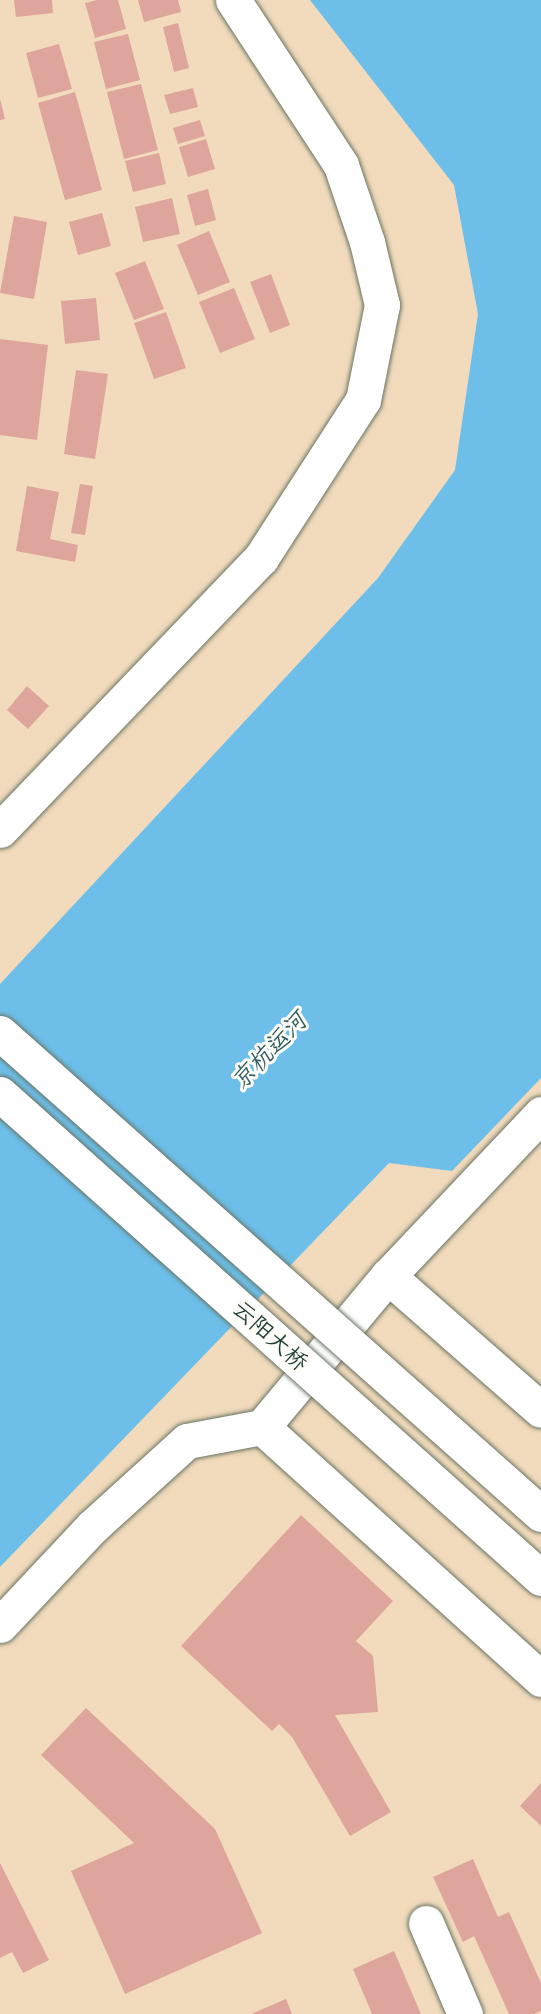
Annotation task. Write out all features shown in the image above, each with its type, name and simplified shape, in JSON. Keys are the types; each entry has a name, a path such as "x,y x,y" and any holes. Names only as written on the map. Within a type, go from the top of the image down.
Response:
{"street":[{"path":"0,830 261,558 363,400 382,305 367,242 341,165 233,0"},
{"name":"云阳大桥","path":"0,1033 541,1514"},
{"name":"云阳大桥","path":"0,1094 541,1578"},
{"path":"0,1625 92,1527 187,1441 262,1427 388,1276 541,1114"},
{"path":"388,1276 541,1410"},
{"path":"262,1427 541,1679"},
{"path":"426,1923 465,2014"}],"water":[{"name":"京杭运河","path":"310,0 541,0 541,1078 452,1171 389,1163 0,1567 0,984 378,578 455,470 478,314 454,185"}],"building":[{"path":"14,0 52,0 53,13 16,17"},
{"path":"118,0 126,29 95,38 85,3"},
{"path":"138,0 178,0 181,12 144,22"},
{"path":"178,23 189,68 174,72 163,27"},
{"path":"128,34 140,80 106,89 94,42"},
{"path":"59,44 72,89 38,98 26,53"},
{"path":"141,84 158,150 124,159 107,92"},
{"path":"193,88 198,107 170,114 164,95"},
{"path":"75,92 102,190 65,200 38,103"},
{"path":"0,99 5,119 0,120"},
{"path":"200,120 205,136 178,144 173,128"},
{"path":"206,139 215,169 188,177 179,147"},
{"path":"159,153 166,184 133,192 125,161"},
{"path":"208,189 216,220 195,226 187,195"},
{"path":"172,198 180,234 143,242 135,207"},
{"path":"102,213 111,246 78,255 69,222"},
{"path":"14,216 47,222 34,299 0,293"},
{"path":"209,231 230,282 198,295 177,245"},
{"path":"145,261 164,309 134,320 115,273"},
{"path":"271,274 290,325 270,333 250,282"},
{"path":"234,288 255,339 220,353 199,302"},
{"path":"96,298 100,340 65,344 61,301"},
{"path":"166,312 186,368 154,379 134,323"},
{"path":"0,339 48,345 37,440 0,435"},
{"path":"76,370 108,374 95,459 64,454"},
{"path":"80,484 93,486 85,535 71,533"},
{"path":"27,486 59,492 50,539 78,545 75,562 16,551"},
{"path":"27,686 49,706 28,729 7,710"},
{"path":"301,1515 393,1601 356,1641 373,1656 378,1712 335,1715 391,1812 350,1836 292,1737 279,1724 272,1731 181,1646"},
{"path":"86,1708 215,1829 262,1933 125,1994 71,1871 134,1843 41,1755"},
{"path":"541,1783 541,1826 520,1806"},
{"path":"473,1859 498,1917 509,1912 541,1983 541,2011 534,2014 509,2014 474,1936 463,1942 433,1877"},
{"path":"0,1863 49,1960 23,1973 12,1952 0,1958"},
{"path":"394,1951 421,2014 372,2014 353,1969"},
{"path":"286,1999 292,2014 251,2014"}]}
